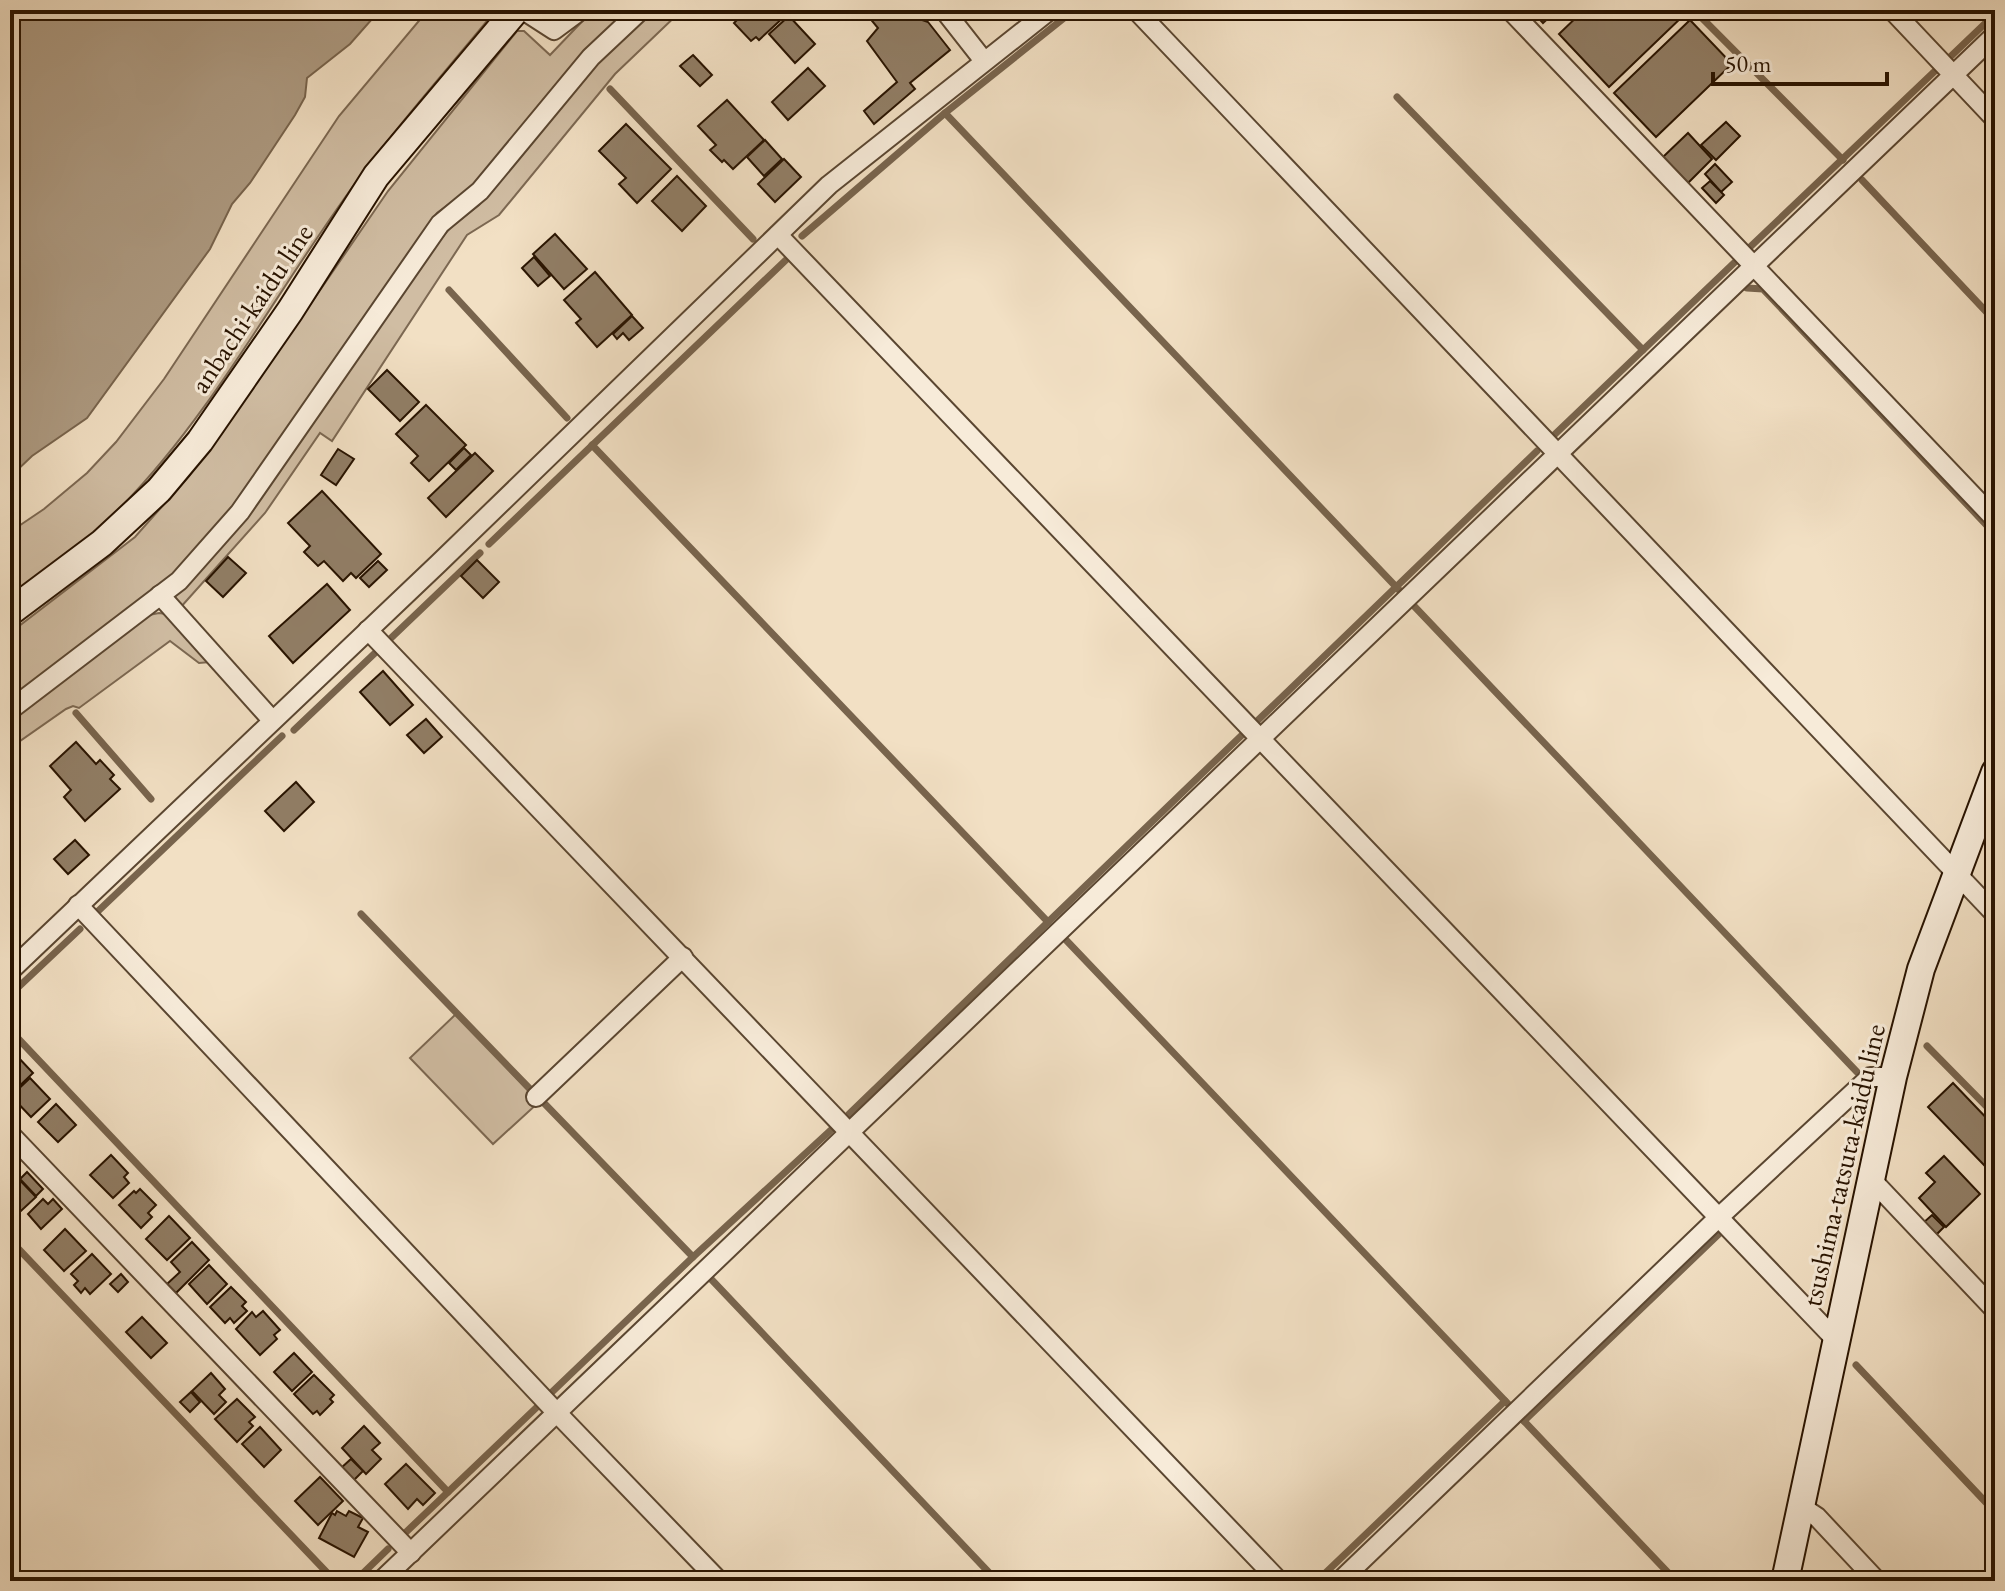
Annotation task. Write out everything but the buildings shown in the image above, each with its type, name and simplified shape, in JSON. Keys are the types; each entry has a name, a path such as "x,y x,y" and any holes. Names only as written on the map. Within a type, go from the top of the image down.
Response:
{"main road":[{"name":"anbachi-kaidu line","path":"10,612 102,543 159,490 200,441 290,311 376,176 516,10"},
{"name":"tsushima-tatsuta-kaidu line","path":"1785,1581 1893,1077 1921,969 1995,772"}],"street":[{"path":"523,10 554,30 581,10"},
{"path":"10,710 179,581 240,512 440,224 480,191 591,57 641,10"},
{"path":"944,10 984,61"},
{"path":"10,971 829,185 1050,10"},
{"path":"1136,10 1995,914"},
{"path":"1510,10 1995,519"},
{"path":"1892,10 1995,119"},
{"path":"381,1581 1995,35"},
{"path":"778,235 1836,1340"},
{"path":"160,595 272,720"},
{"path":"368,630 1279,1581"},
{"path":"78,905 719,1581"},
{"path":"536,1097 683,957"},
{"path":"1340,1581 1718,1218 1870,1077 1893,1077"},
{"path":"10,1134 411,1553"},
{"path":"1871,1179 1995,1310"},
{"path":"1802,1507 1817,1517 1877,1581"}],"shaded area":[{"path":"10,10 380,10 350,44 307,78 305,97 295,115 250,183 232,204 210,249 87,418 32,456 10,477"},
{"path":"428,10 496,10 365,170 220,385 158,467 97,531 10,598 10,532 44,509 87,473 116,442 164,379 339,116"},
{"path":"593,10 633,10 475,185 437,213 238,504 182,568 10,704 10,633 135,537 189,476 388,191 517,31 524,31 550,55"},
{"path":"651,10 682,10 615,74 499,215 467,235 332,441 320,433 265,513 180,608 173,596 421,262 450,228 479,205 595,63"},
{"path":"166,614 211,662 199,663 170,641 79,708 73,706 66,709 10,748 10,722 149,615"},
{"path":"456,1014 539,1102 493,1144 410,1058"}],"waterway":[{"path":"802,236 945,113 1074,10"},
{"path":"1694,10 1843,160"},
{"path":"1949,58 1995,14"},
{"path":"1749,248 1936,70"},
{"path":"610,89 753,239"},
{"path":"1397,97 1643,350"},
{"path":"945,113 1401,592"},
{"path":"1862,180 1995,321"},
{"path":"489,544 788,258"},
{"path":"1552,437 1735,262"},
{"path":"1747,288 1763,289 1995,534"},
{"path":"449,290 567,418"},
{"path":"592,445 1048,922"},
{"path":"1255,723 1537,451"},
{"path":"390,639 480,553"},
{"path":"1414,606 1857,1072"},
{"path":"294,730 375,653"},
{"path":"76,713 151,799"},
{"path":"849,1114 1242,735"},
{"path":"94,915 282,736"},
{"path":"361,914 531,1090"},
{"path":"10,995 80,929"},
{"path":"1066,940 1510,1406"},
{"path":"10,1030 448,1492"},
{"path":"1927,1046 1995,1115"},
{"path":"543,1102 693,1257"},
{"path":"552,1392 832,1129"},
{"path":"1524,1421 1721,1232"},
{"path":"10,1240 335,1581"},
{"path":"711,1279 997,1581"},
{"path":"1856,1365 1995,1512"},
{"path":"1317,1581 1505,1401"},
{"path":"403,1535 536,1408"},
{"path":"1522,1419 1676,1581"},
{"path":"355,1581 388,1549"}]}
